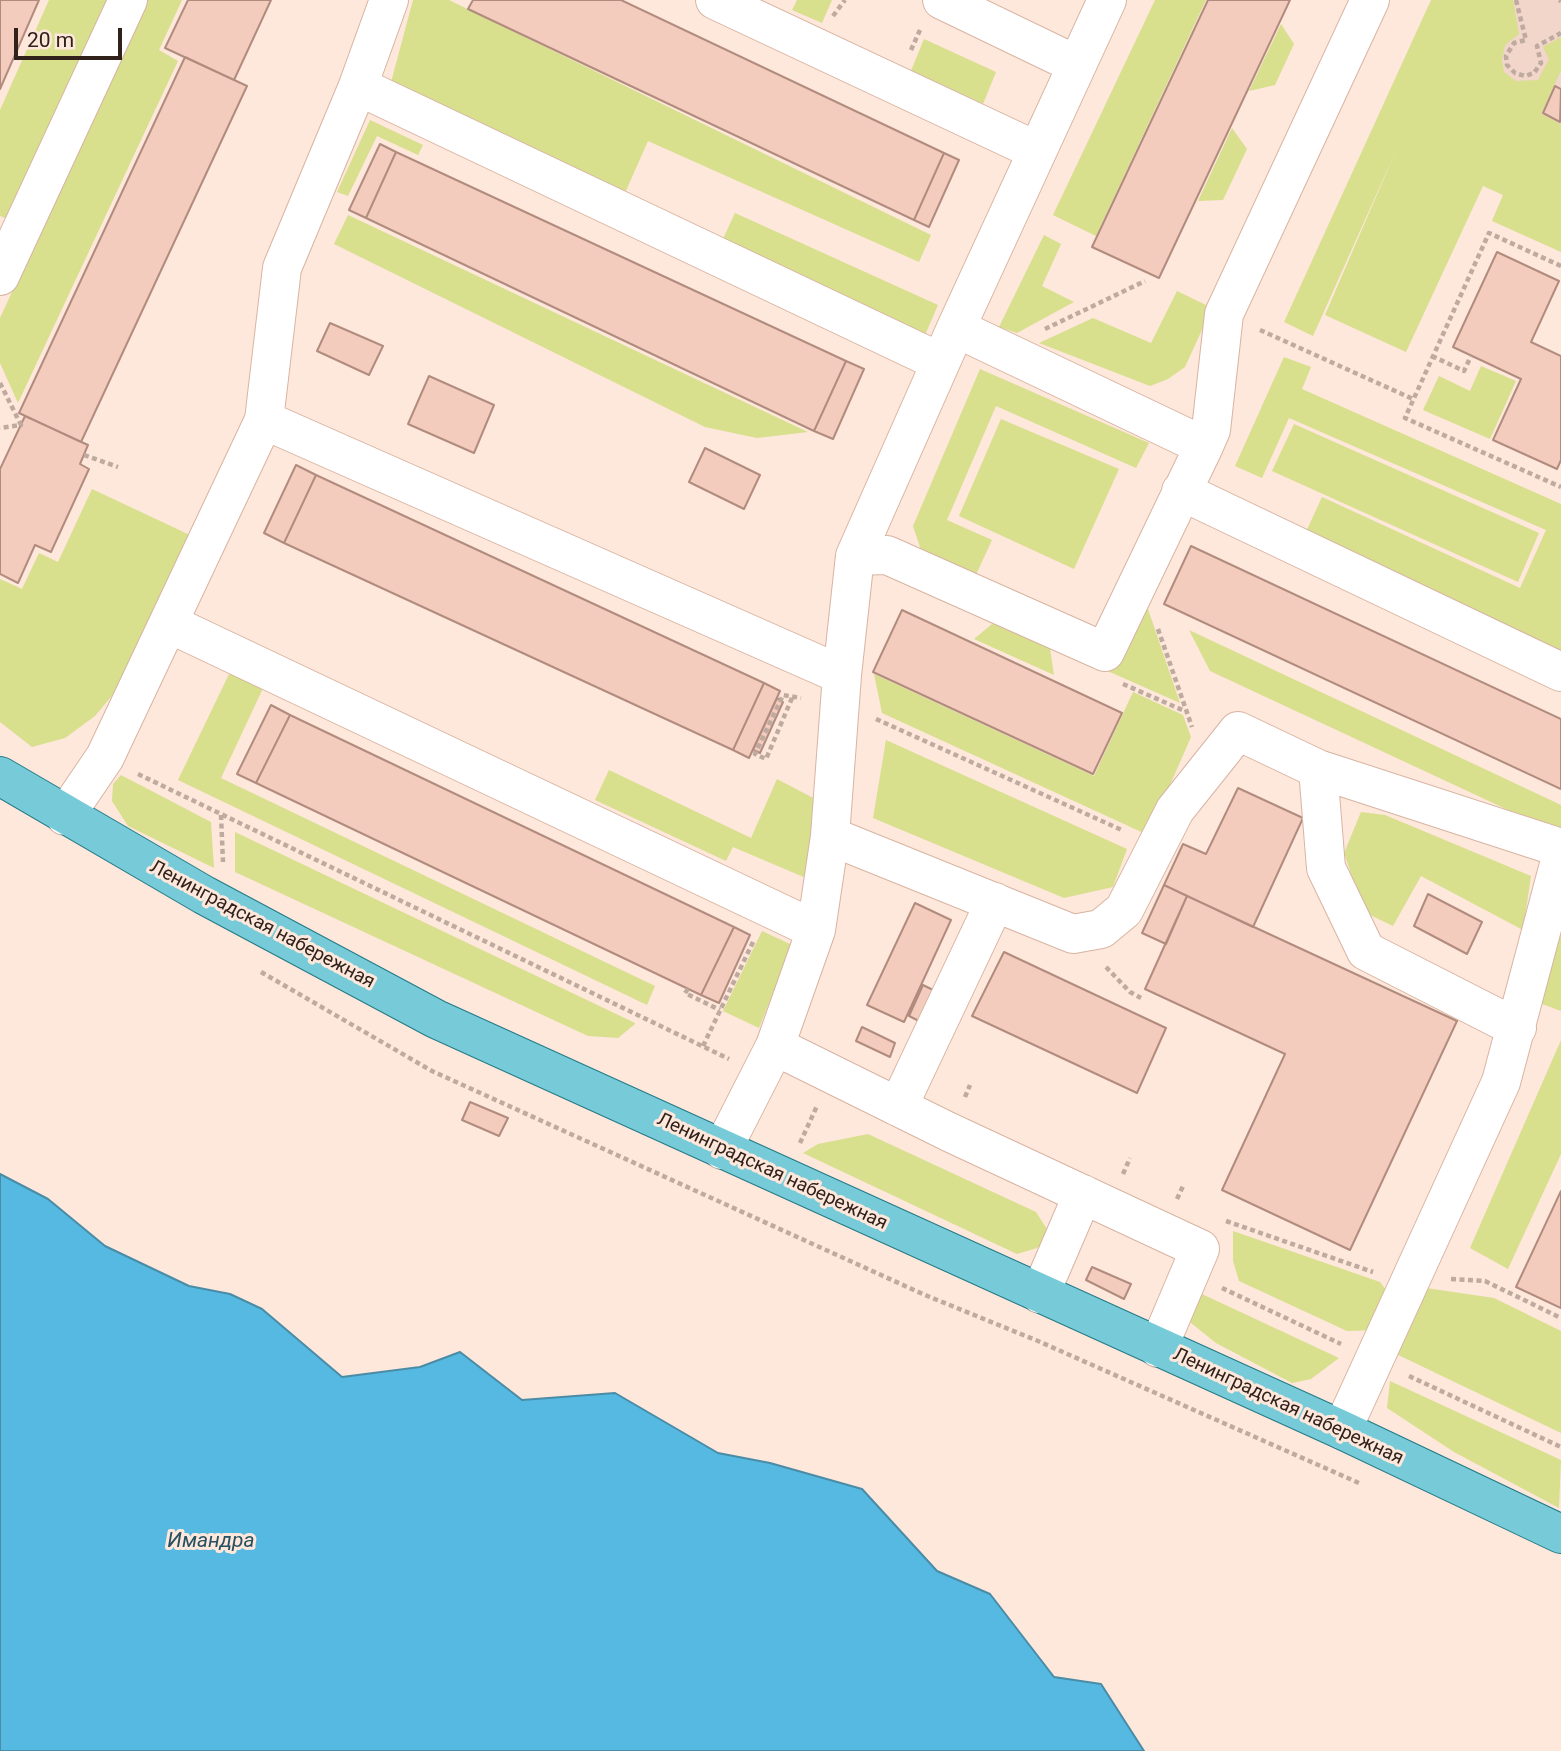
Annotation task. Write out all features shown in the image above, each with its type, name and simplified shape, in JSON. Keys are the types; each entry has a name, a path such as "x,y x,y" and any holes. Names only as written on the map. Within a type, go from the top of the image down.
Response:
{"main road":[{"name":"Ленинградская набережная","path":"0,776 204,895 436,1019 1342,1430 1561,1534"}],"lane":[{"path":"0,276 128,0"},
{"path":"65,816 105,757 264,420 282,268 358,86 389,0"},
{"path":"715,0 1037,151"},
{"path":"722,1150 768,1060 816,930 830,836 842,675 855,556 948,345 1107,0"},
{"path":"855,556 887,555 1105,652 1211,430 1224,314 1370,0"},
{"path":"932,12 1077,65"},
{"path":"358,86 948,345 1002,349 1204,446"},
{"path":"264,420 842,675"},
{"path":"1181,491 1561,672"},
{"path":"170,624 816,930"},
{"path":"830,836 1073,934 1101,929 1124,910 1175,810 1238,731 1318,769 1561,848"},
{"path":"1318,769 1326,868 1366,951 1517,1028"},
{"path":"1342,1430 1501,1082 1561,857"},
{"path":"898,1107 995,902"},
{"path":"768,1060 828,1070 898,1107 1200,1249 1158,1348"},
{"path":"1040,1294 1083,1195"}],"path":[{"path":"1516,0 1526,40 1514,43 1506,56 1507,65 1515,73 1525,76 1534,72 1541,63 1541,53 1537,46 1561,33"},
{"path":"896,85 932,12"},
{"path":"1561,266 1489,233 1405,418 1561,487"},
{"path":"1002,349 1145,281"},
{"path":"1224,314 1413,398"},
{"path":"1432,356 1464,371 1471,356"},
{"path":"0,383 21,425 0,429"},
{"path":"84,455 118,467"},
{"path":"1157,626 1207,770"},
{"path":"1105,652 1097,672 1187,712"},
{"path":"783,695 794,699 766,759 755,754 774,715 783,695"},
{"path":"864,714 1156,845"},
{"path":"105,757 703,1046 768,1060"},
{"path":"220,814 224,869"},
{"path":"703,1046 769,908"},
{"path":"688,989 685,993 720,1010"},
{"path":"1130,992 1141,998"},
{"path":"795,1154 828,1083 828,1070"},
{"path":"964,1100 971,1085"},
{"path":"1123,1174 1130,1158"},
{"path":"1184,1184 1177,1199 1187,1204"},
{"path":"1218,1219 1378,1273 1485,1281 1561,1318"}],"shaded area":[{"path":"1453,0 1561,0 1561,136 1420,70"}],"green space":[{"path":"49,0 116,0 16,223 0,216 0,110"},
{"path":"146,0 182,0 159,50 178,61 18,403 0,363 0,318"},
{"path":"413,0 449,0 931,235 919,262 648,141 625,193 390,86"},
{"path":"797,0 832,0 822,23 792,10"},
{"path":"1155,0 1206,0 1096,236 1053,215"},
{"path":"1431,0 1513,0 1519,34 1505,45 1502,60 1504,72 1516,81 1538,80 1549,59 1543,47 1561,37 1561,70 1541,114 1561,124 1561,252 1492,221 1503,195 1483,186 1406,352 1325,315 1398,146 1313,336 1284,322"},
{"path":"1281,24 1294,44 1275,85 1249,91"},
{"path":"924,39 996,72 983,104 911,71"},
{"path":"370,120 423,145 418,155 377,136 348,196 337,192"},
{"path":"1232,128 1247,149 1223,200 1198,201"},
{"path":"735,213 938,305 925,335 722,241"},
{"path":"348,215 808,432 757,438 705,427 334,244"},
{"path":"1044,235 1061,244 1042,286 1074,302 1017,333 999,327"},
{"path":"1177,291 1212,308 1185,367 1168,379 1150,386 1039,343 1093,318 1151,343"},
{"path":"1284,357 1311,367 1302,389 1561,504 1561,652 1305,534 1322,497 1520,588 1546,530 1289,418 1262,478 1235,466"},
{"path":"1481,366 1516,381 1490,439 1423,410 1439,376 1470,391"},
{"path":"980,369 1149,443 1136,468 996,406 947,520 992,540 975,577 922,553 913,526"},
{"path":"1001,419 1119,469 1074,569 959,516"},
{"path":"1294,424 1539,533 1518,582 1272,471"},
{"path":"92,489 192,536 120,686 95,716 65,738 32,747 0,722 0,579 22,589 39,553 58,562"},
{"path":"1136,604 1148,609 1180,703 1103,669"},
{"path":"998,619 1049,642 1054,675 974,639"},
{"path":"1189,630 1561,805 1561,829 1536,823 1210,671"},
{"path":"231,670 264,686 221,778 655,986 647,1005 178,780"},
{"path":"874,674 1094,776 1133,692 1183,715 1191,737 1148,835 882,713"},
{"path":"886,740 1127,849 1113,887 1064,898 873,818"},
{"path":"609,770 751,838 777,779 819,801 813,881 733,847 726,861 595,800"},
{"path":"121,775 211,822 214,868 128,826 112,801 113,784"},
{"path":"1361,812 1385,815 1531,876 1523,930 1421,876 1393,926 1364,912 1344,853"},
{"path":"235,832 635,1024 618,1038 588,1036 235,872"},
{"path":"1561,920 1561,1011 1534,1001"},
{"path":"762,931 792,945 759,1028 723,1011"},
{"path":"1561,1040 1561,1154 1508,1269 1470,1248"},
{"path":"868,1134 1036,1212 1052,1237 1037,1248 1017,1254 803,1153 818,1144"},
{"path":"1233,1231 1380,1282 1392,1298 1379,1330 1347,1331 1239,1281 1233,1261"},
{"path":"1189,1288 1339,1358 1311,1379 1292,1383 1216,1343 1181,1315"},
{"path":"1426,1288 1494,1298 1561,1331 1561,1433 1392,1352"},
{"path":"1390,1381 1561,1460 1559,1508 1454,1452 1387,1408"}],"water":[{"name":"Имандра","path":"0,1174 48,1199 105,1246 189,1286 230,1294 262,1309 342,1377 420,1367 460,1352 522,1400 615,1393 718,1453 770,1463 862,1489 937,1571 990,1594 1054,1677 1101,1684 1144,1751 0,1751"}],"building":[{"path":"0,0 39,0 0,89"},
{"path":"188,0 271,0 234,80 165,48"},
{"path":"473,0 621,0 944,153 914,220 468,9"},
{"path":"1208,0 1290,0 1159,278 1092,247"},
{"path":"185,57 247,86 81,442 19,413"},
{"path":"1555,86 1561,89 1560,122 1543,113"},
{"path":"380,144 396,152 366,218 349,210"},
{"path":"396,152 846,361 814,431 366,218"},
{"path":"944,153 959,160 929,227 914,220"},
{"path":"1497,252 1559,281 1531,342 1561,356 1561,460 1557,469 1493,440 1521,379 1453,347"},
{"path":"330,323 383,346 369,375 317,351"},
{"path":"846,361 864,369 833,439 814,431"},
{"path":"429,376 494,405 474,453 408,424"},
{"path":"25,416 88,445 80,464 89,469 51,552 35,545 18,583 0,574 0,469"},
{"path":"705,448 760,475 744,509 689,482"},
{"path":"296,465 316,475 284,543 264,533"},
{"path":"316,475 764,683 733,750 284,543"},
{"path":"1191,546 1561,719 1561,789 1164,604"},
{"path":"902,610 1122,713 1093,774 873,672"},
{"path":"764,683 780,691 749,758 733,750"},
{"path":"777,698 783,702 760,753 753,750"},
{"path":"271,705 290,715 256,783 237,774"},
{"path":"290,715 734,927 701,995 256,783"},
{"path":"1238,788 1303,818 1253,927 1164,885 1183,844 1206,854"},
{"path":"1164,885 1187,896 1166,944 1142,933"},
{"path":"1428,894 1482,922 1467,954 1414,926"},
{"path":"1187,896 1457,1021 1350,1250 1222,1190 1285,1054 1145,989"},
{"path":"915,903 951,920 904,1022 867,1005"},
{"path":"734,927 750,935 719,1003 701,995"},
{"path":"1004,952 1166,1028 1137,1093 972,1016"},
{"path":"923,985 935,991 921,1022 909,1016"},
{"path":"862,1027 895,1043 890,1057 856,1041"},
{"path":"470,1102 508,1118 499,1136 462,1120"},
{"path":"1561,1191 1561,1308 1516,1287"},
{"path":"1092,1267 1131,1284 1124,1299 1086,1280"}]}
